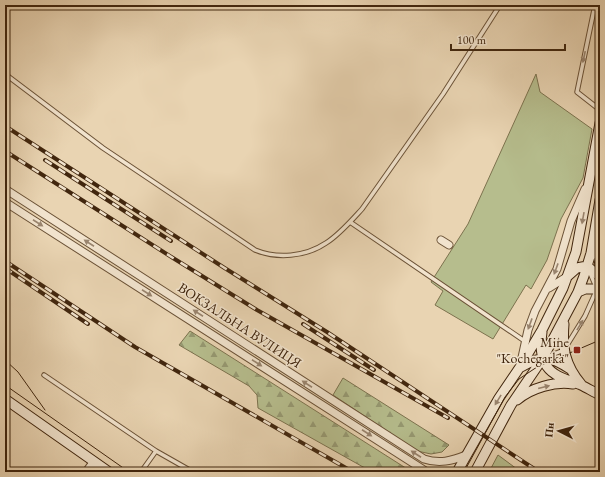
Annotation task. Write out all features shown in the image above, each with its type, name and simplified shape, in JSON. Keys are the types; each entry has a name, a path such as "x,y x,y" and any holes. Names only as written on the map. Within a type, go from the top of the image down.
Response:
{"main road":[{"path":"457,472 499,398 520,367 528,344 542,330 568,276 576,252 600,123"},
{"path":"475,472 511,405 543,358 564,321 578,292 587,266 600,200"},
{"path":"595,231 600,265"},
{"path":"568,276 577,268 587,266"},
{"path":"587,266 600,277"},
{"path":"578,292 585,289 599,291"},
{"path":"564,321 562,340 564,350 570,369 582,385"},
{"path":"542,330 541,347 543,358 548,368 554,374 582,385 600,395"},
{"path":"520,367 532,360 543,358 555,360 570,369"},
{"path":"511,405 522,396 540,388 567,383 582,385"},
{"path":"5,399 109,472"}],"street":[{"path":"528,344 528,330 535,311 557,269 571,221 590,180"},
{"name":"ВОКЗАЛЬНА ВУЛИЦЯ","path":"5,189 424,460 438,463 466,455"},
{"name":"ВОКЗАЛЬНА ВУЛИЦЯ","path":"5,202 427,472"},
{"path":"441,240 449,245"},
{"path":"547,289 556,282 568,276"},
{"path":"86,472 94,461"}],"lane":[{"path":"5,74 103,148 255,250 277,256 290,255 310,250 326,243 350,222 362,209 443,94 500,5"},
{"path":"595,5 577,92 600,110"},
{"path":"350,222 528,344 543,358 564,350 586,316 599,291"},
{"path":"587,266 599,291"},
{"path":"594,299 599,291"},
{"path":"44,374 156,451 193,472"},
{"path":"141,472 156,451"}],"green space":[{"path":"536,74 540,92 592,129 583,178 561,219 547,260 531,289 526,285 493,339 435,305 443,291 431,282 468,224"},
{"path":"190,331 412,472 372,472 258,408 257,395 249,386 179,345"},
{"path":"343,378 449,445 442,452 431,454 417,451 333,395"},
{"path":"498,455 521,472 489,472"}],"tram line":[{"path":"464,472 505,397 519,379 537,367 600,340"},
{"path":"5,360 18,372 45,410"},
{"path":"5,385 129,472"}],"railway":[{"path":"5,126 223,267 327,332 539,472"},
{"path":"5,151 257,310 448,418"},
{"path":"45,160 171,241"},
{"path":"5,261 135,347 353,472"},
{"path":"5,268 88,324"},
{"path":"303,324 374,370"}],"place":[{"name":"Mine \"Kochegarka\"","path":"577,350"}]}
